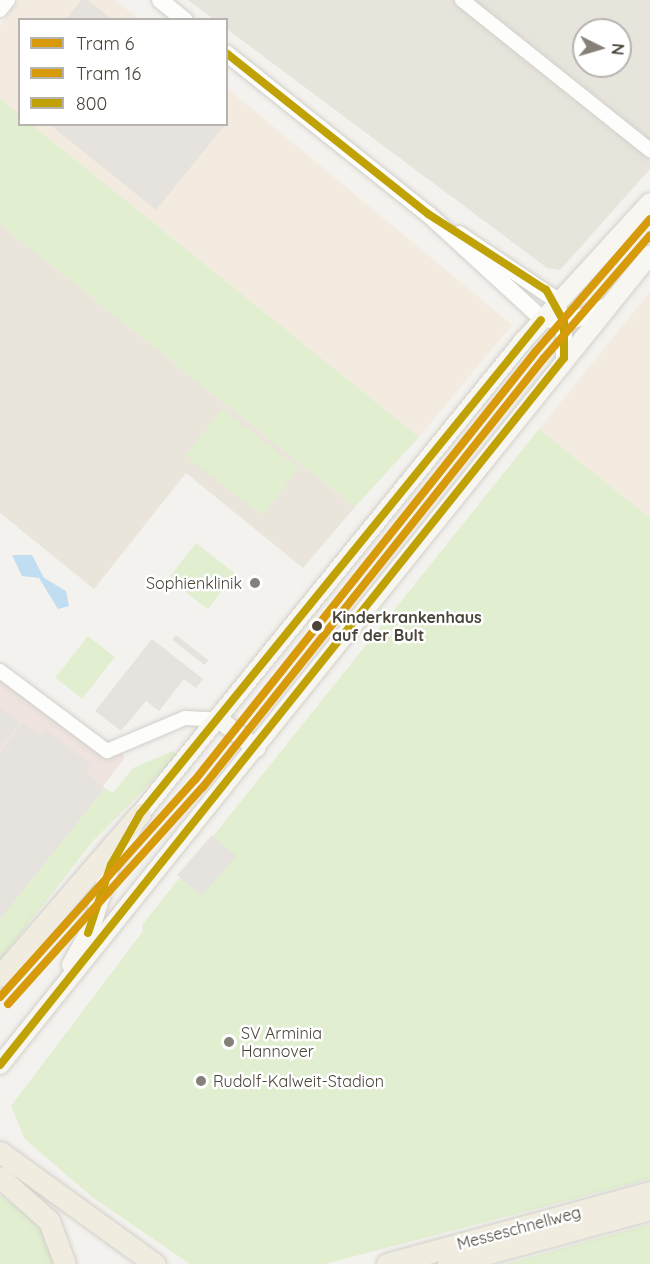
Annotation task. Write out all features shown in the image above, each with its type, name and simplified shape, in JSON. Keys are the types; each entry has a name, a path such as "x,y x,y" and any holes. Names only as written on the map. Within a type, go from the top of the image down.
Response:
{"highway":[{"path":"0,976 140,814"},
{"path":"0,1152 155,1264"},
{"path":"0,1177 49,1221 66,1264"},
{"name":"Messeschnellweg","path":"387,1264 650,1192"},
{"name":"Messeschnellweg","path":"448,1264 650,1209"}],"main road":[{"path":"54,996 91,928 111,865 140,814 220,720 542,319 650,202"},
{"path":"0,1065 256,748 564,358 650,255"},
{"path":"220,720 256,748"}],"street":[{"path":"0,10 8,0"},
{"path":"160,0 182,18"},
{"path":"462,0 650,150"},
{"path":"228,55 428,214 542,319 564,322 610,305"},
{"path":"428,214 528,278 557,303 564,322 564,358"},
{"path":"0,671 107,750 185,718 220,720"}],"shaded area":[{"path":"20,0 115,0 138,18 18,18 18,113 0,98 0,25"},
{"path":"81,0 88,0 111,18 67,18"},
{"path":"188,0 650,0 650,169 560,270 547,268 228,30 228,18 212,18"},
{"path":"228,89 512,325 419,437 33,126 228,126"},
{"path":"51,126 224,126 156,210"},
{"path":"0,224 355,507 303,568 186,473 94,589 0,513"},
{"path":"650,292 650,518 539,429"},
{"path":"176,635 208,660 205,665 172,640"},
{"path":"152,639 203,679 196,688 184,679 159,711 146,701 121,731 95,711"},
{"path":"0,676 96,751 123,751 124,759 0,919"},
{"path":"0,708 20,723 0,747"},
{"path":"23,723 41,737 47,730 92,765 86,773 105,788 0,919 0,753"},
{"path":"212,835 236,856 201,896 177,875"}],"green space":[{"path":"0,98 18,113 18,126 33,126 419,437 355,507 0,224"},
{"path":"222,409 298,469 262,515 186,455"},
{"path":"539,429 650,518 650,1179 325,1264 190,1264 92,1197 25,1139 11,1106 143,931 142,925"},
{"path":"196,543 235,574 208,609 168,578"},
{"path":"88,636 115,657 82,699 55,678"},
{"path":"173,751 177,756 93,841 0,960 0,919 105,788 113,793 133,768"},
{"path":"0,1195 43,1226 59,1264 0,1264"},
{"path":"650,1224 650,1264 505,1264"}],"water":[{"path":"12,555 32,555 44,578 66,591 69,606 58,609 39,578 22,576"}],"tram line":[{"name":"6","path":"0,997 195,780 536,351 650,219"},
{"name":"16","path":"8,1004 203,787 544,358 650,235"}],"transit line":[{"name":"800","path":"0,1065 564,358 564,322 546,290 428,214 228,55"},
{"name":"800","path":"88,933 111,865 140,814 541,320"}],"place":[{"name":"Sophienklinik","path":"255,583"},
{"name":"Kinderkrankenhaus auf der Bult","path":"317,626"},
{"name":"SV Arminia Hannover","path":"229,1042"},
{"name":"Rudolf-Kalweit-Stadion","path":"201,1081"}]}
